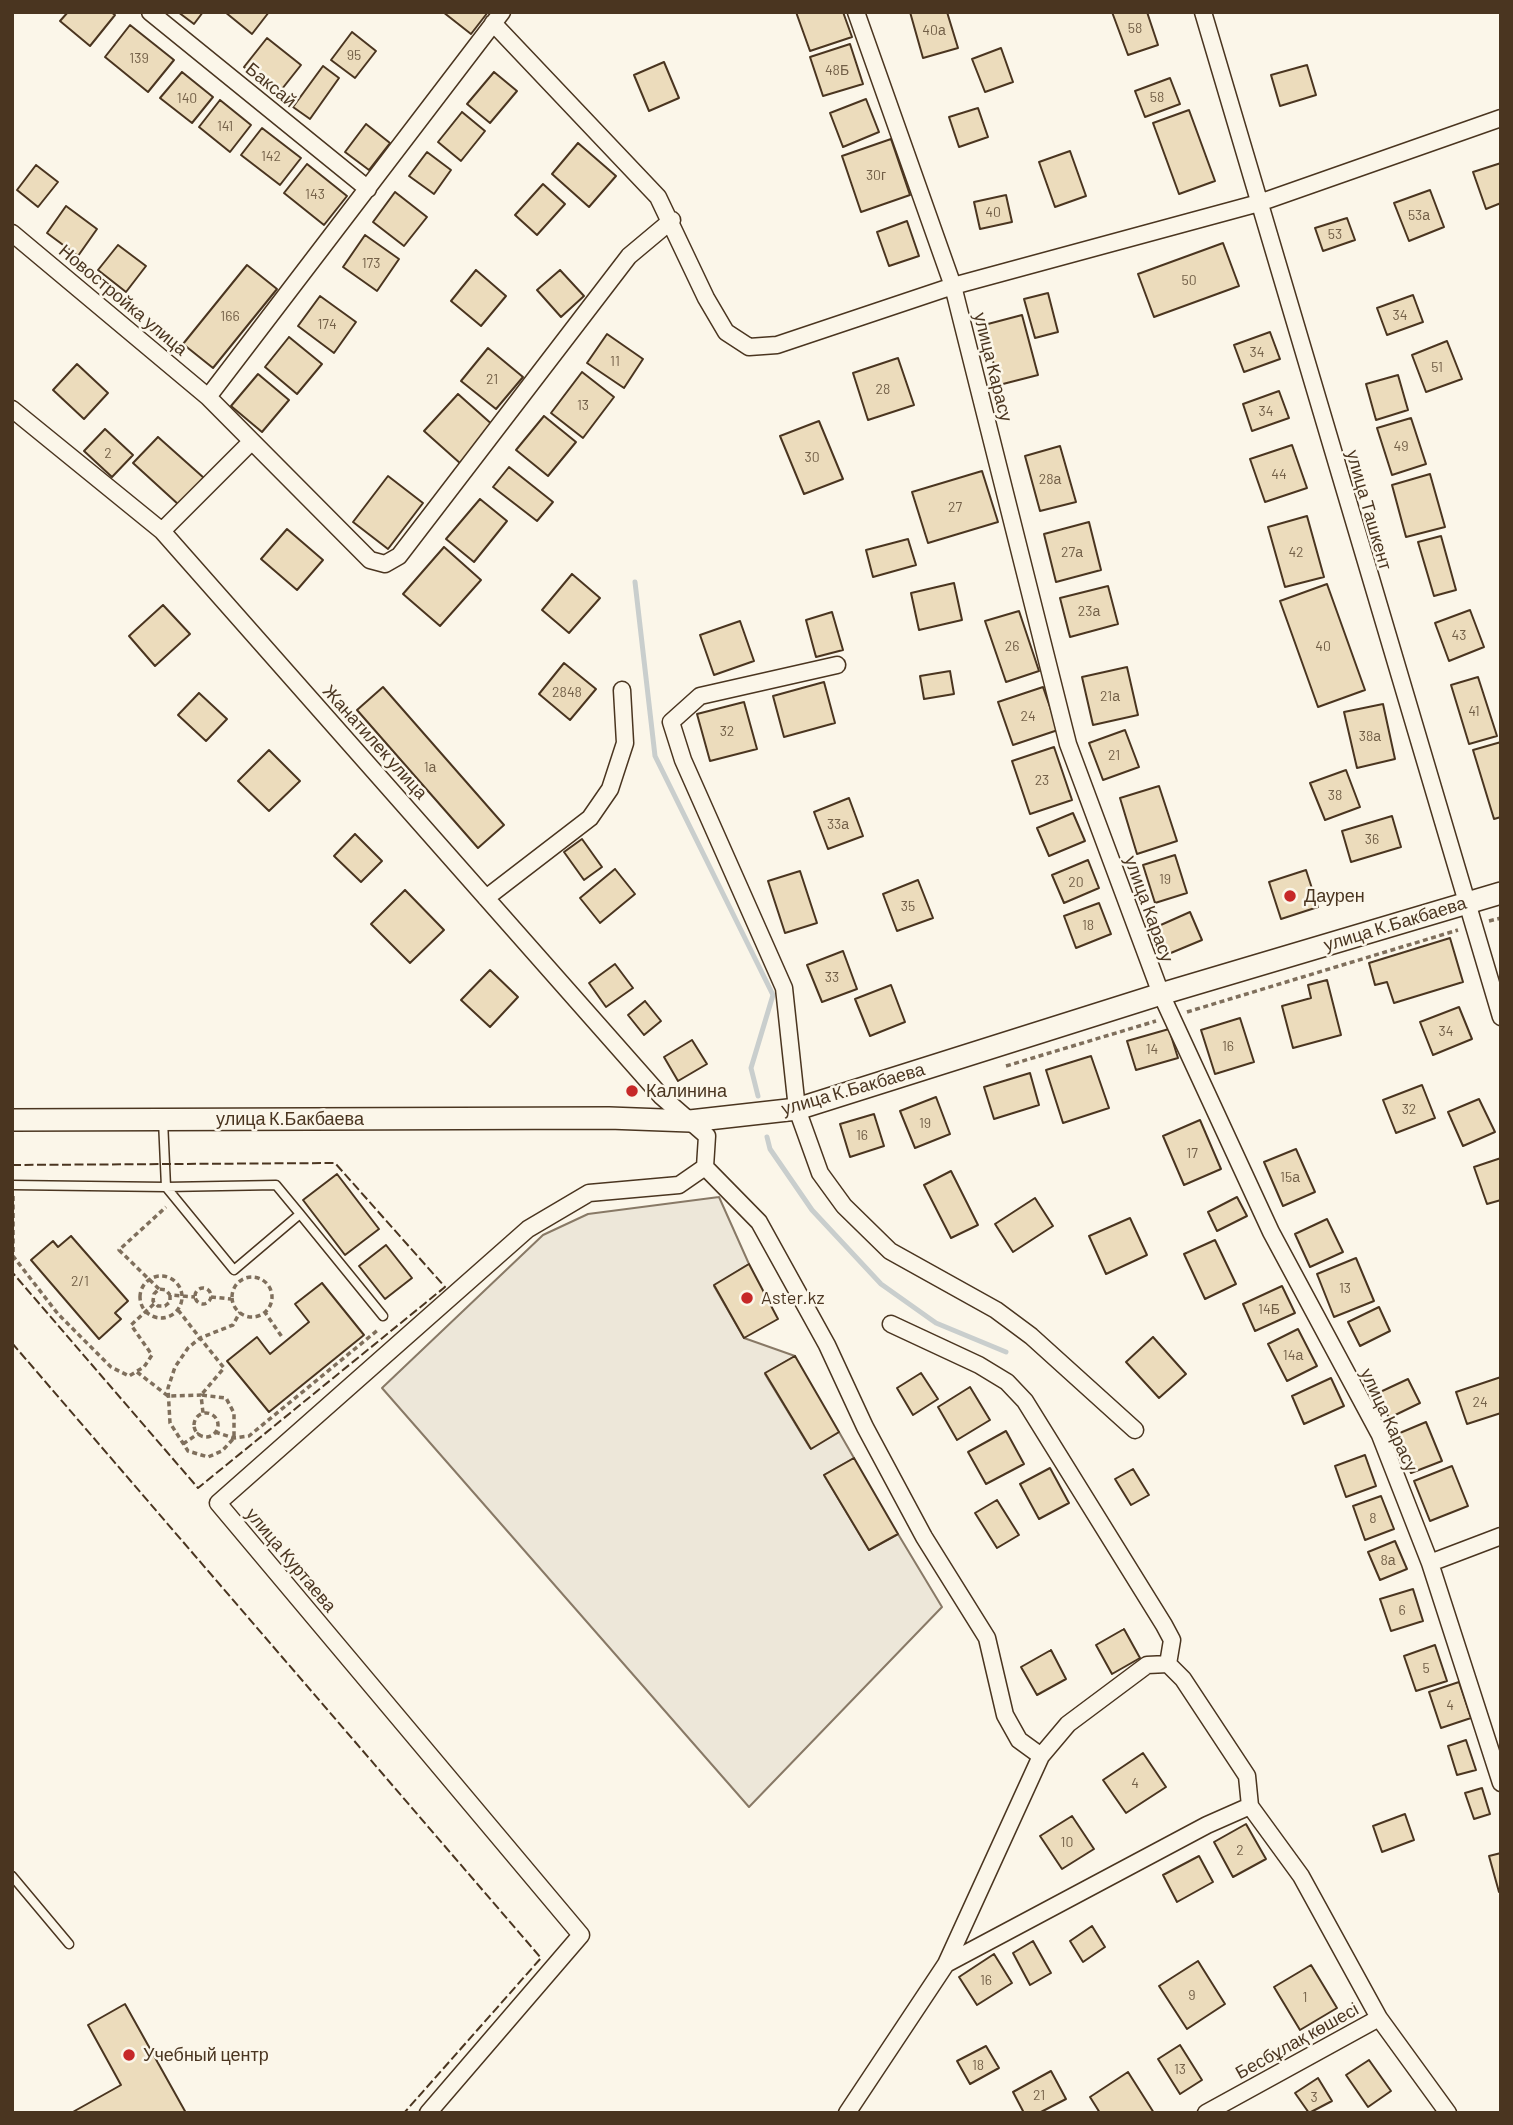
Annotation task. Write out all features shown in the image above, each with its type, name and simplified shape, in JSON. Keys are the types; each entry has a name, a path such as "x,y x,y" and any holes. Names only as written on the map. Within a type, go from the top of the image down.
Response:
{"street":[{"name":"Баксай","path":"150,12 368,189"},
{"name":"улица Карасу","path":"856,12 953,286 1068,744 1160,994 1271,1232 1380,1435 1430,1563 1501,1783"},
{"name":"улица Ташкент","path":"1203,12 1464,903 1501,1017"},
{"path":"208,397 498,17 658,197 706,298 726,332 749,347 777,345 953,286 1259,203 1501,118"},
{"name":"Новостройка улица","path":"12,233 208,397 370,560 385,564 399,556 629,257 671,220"},
{"name":"Жанатилек улица","path":"12,409 162,531 661,1096 690,1121"},
{"path":"162,531 251,442"},
{"path":"837,665 700,696 671,722 683,760 784,988 797,1109 820,1173 866,1230 890,1251 996,1310 1031,1336 1135,1430"},
{"path":"486,898 590,818 610,789 625,743 622,690"},
{"name":"улица К.Бакбаева","path":"12,1120 609,1118 690,1121 797,1109 1160,994 1501,893"},
{"path":"690,1121 707,1136 705,1167 760,1222 827,1345 865,1427 918,1525 987,1638 1005,1715 1019,1740 1041,1756"},
{"name":"улица Куртаева","path":"428,2113 581,1935 218,1503 528,1229 589,1193 680,1185 705,1167"},
{"path":"891,1324 979,1365 1007,1382 1026,1401 1164,1625 1172,1640 1168,1664"},
{"path":"1430,1563 1501,1536"},
{"path":"847,2113 946,1964 1041,1756 1068,1724 1147,1665 1168,1664 1183,1679 1247,1776 1250,1806 1301,1876 1379,2018"},
{"path":"946,1964 1208,1825 1250,1806"},
{"name":"Бесбұлақ көшесі","path":"1206,2113 1379,2018 1448,2113"}],"lane":[{"path":"163,1119 166,1187 234,1270 300,1214"},
{"path":"12,1187 276,1185 383,1316"},
{"path":"12,1876 69,1944"}],"path":[{"path":"1000,1067 1501,918"},
{"path":"12,1187 13,1256 58,1314 111,1367 129,1376 137,1372 152,1355 131,1325 155,1303"},
{"path":"155,1303 164,1306 170,1302 170,1295 166,1290 159,1289 119,1250 175,1198"},
{"path":"167,1277 176,1282 182,1296 178,1310 160,1319 146,1312 140,1299 142,1289 149,1280 167,1277"},
{"path":"256,1277 267,1283 272,1294 269,1307 264,1311 248,1317 240,1312 231,1299 234,1287 243,1278 256,1277"},
{"path":"199,1288 206,1288 211,1297 210,1301 203,1305 196,1302 195,1297 199,1288"},
{"path":"155,1303 154,1294 159,1289"},
{"path":"170,1295 195,1297"},
{"path":"211,1297 231,1299"},
{"path":"178,1310 224,1368 201,1395 203,1413"},
{"path":"264,1311 282,1336"},
{"path":"137,1372 167,1396 201,1395 226,1398 234,1413 234,1438 222,1451 208,1457 188,1451 170,1423 167,1396 175,1367 188,1348 200,1338 233,1325 240,1312"},
{"path":"203,1413 195,1419 195,1429 202,1436 215,1432 234,1438 248,1436 375,1334 384,1324 383,1316"},
{"path":"203,1413 214,1416 218,1426 215,1432"},
{"path":"183,1444 199,1433"}],"shaded area":[{"path":"719,1197 749,1264 714,1286 744,1338 795,1356 765,1374 810,1448 839,1432 854,1458 824,1475 869,1550 898,1534 942,1607 749,1807 382,1388 543,1235 588,1214"}],"building":[{"path":"68,12 111,12 115,15 90,46 60,21"},
{"path":"178,12 203,12 194,24"},
{"path":"225,12 269,12 252,34"},
{"path":"443,12 488,12 471,34"},
{"path":"796,12 843,12 852,37 810,51"},
{"path":"910,12 947,12 958,48 923,58"},
{"path":"1112,12 1147,12 1158,45 1128,55"},
{"path":"130,25 174,60 148,92 105,57"},
{"path":"352,32 376,51 355,78 331,60"},
{"path":"267,38 301,65 278,94 244,67"},
{"path":"850,44 863,84 823,96 810,57"},
{"path":"1001,48 1013,82 985,92 972,59"},
{"path":"664,62 679,98 649,111 634,75"},
{"path":"1307,65 1316,95 1280,106 1271,75"},
{"path":"323,66 339,78 310,119 293,107"},
{"path":"182,72 213,97 192,123 160,98"},
{"path":"494,72 517,91 490,123 467,104"},
{"path":"1170,78 1180,104 1145,117 1135,91"},
{"path":"866,99 879,132 843,147 830,113"},
{"path":"220,100 251,125 230,152 199,127"},
{"path":"978,108 988,137 959,147 949,117"},
{"path":"1189,110 1215,181 1179,194 1153,123"},
{"path":"462,112 485,131 461,161 438,142"},
{"path":"366,124 390,143 369,170 345,152"},
{"path":"262,128 301,158 280,185 241,155"},
{"path":"891,139 910,195 861,212 842,156"},
{"path":"578,143 616,176 589,207 552,174"},
{"path":"1070,151 1086,196 1055,207 1039,162"},
{"path":"427,152 451,170 434,194 409,176"},
{"path":"1501,163 1501,203 1486,209 1473,172"},
{"path":"307,164 347,196 324,225 284,193"},
{"path":"36,165 58,182 38,207 17,190"},
{"path":"543,184 565,204 537,235 515,215"},
{"path":"1430,190 1444,227 1409,241 1394,203"},
{"path":"395,192 427,217 404,246 373,222"},
{"path":"1006,195 1012,222 980,229 974,202"},
{"path":"66,206 97,229 78,256 47,233"},
{"path":"1347,218 1355,240 1323,251 1315,228"},
{"path":"907,221 919,256 889,266 877,232"},
{"path":"365,235 399,259 377,291 343,267"},
{"path":"1223,243 1239,286 1154,317 1138,274"},
{"path":"118,245 146,266 126,292 98,270"},
{"path":"247,265 277,289 213,368 183,344"},
{"path":"476,270 506,296 481,326 451,301"},
{"path":"560,270 584,296 561,317 537,290"},
{"path":"1048,293 1058,332 1035,338 1024,299"},
{"path":"1413,295 1423,322 1387,335 1377,308"},
{"path":"320,296 356,322 334,353 298,326"},
{"path":"1022,315 1038,375 999,385 984,325"},
{"path":"1270,332 1280,359 1244,372 1234,345"},
{"path":"607,334 643,359 624,388 587,363"},
{"path":"289,337 322,364 297,394 265,367"},
{"path":"1447,341 1462,379 1426,392 1412,355"},
{"path":"488,348 523,377 496,409 461,381"},
{"path":"898,358 914,405 868,420 853,373"},
{"path":"77,364 108,393 84,419 53,390"},
{"path":"582,372 614,397 583,438 551,413"},
{"path":"258,374 289,400 262,432 231,406"},
{"path":"1398,375 1408,410 1376,420 1366,384"},
{"path":"1279,391 1289,418 1252,431 1243,404"},
{"path":"458,394 495,427 461,464 424,431"},
{"path":"544,416 576,442 548,476 516,450"},
{"path":"1411,418 1426,464 1392,475 1377,428"},
{"path":"819,421 843,479 804,494 780,436"},
{"path":"105,429 133,455 112,477 84,451"},
{"path":"158,437 204,478 179,505 133,463"},
{"path":"1292,445 1307,488 1265,502 1250,459"},
{"path":"1060,446 1076,502 1040,511 1025,456"},
{"path":"509,467 553,502 537,521 493,487"},
{"path":"982,471 998,522 928,543 912,492"},
{"path":"1430,474 1445,527 1406,537 1392,485"},
{"path":"388,476 423,503 388,549 353,522"},
{"path":"480,499 507,521 474,562 446,539"},
{"path":"1307,516 1324,577 1285,587 1268,527"},
{"path":"1089,522 1101,570 1056,582 1044,534"},
{"path":"287,529 323,560 297,590 261,559"},
{"path":"1441,536 1456,590 1434,596 1418,542"},
{"path":"908,539 916,565 873,577 866,550"},
{"path":"444,547 481,580 440,626 403,594"},
{"path":"572,574 600,598 569,633 542,610"},
{"path":"954,583 962,620 919,630 911,593"},
{"path":"1327,584 1365,690 1318,707 1280,601"},
{"path":"1108,586 1118,624 1070,637 1060,598"},
{"path":"163,605 190,634 155,666 129,636"},
{"path":"1470,610 1484,647 1449,661 1435,623"},
{"path":"1019,611 1039,671 1006,682 985,621"},
{"path":"832,612 843,650 816,657 806,620"},
{"path":"740,621 754,661 714,675 700,635"},
{"path":"564,663 596,689 570,720 539,694"},
{"path":"1127,667 1138,715 1093,725 1082,677"},
{"path":"950,671 954,694 924,699 920,676"},
{"path":"1478,677 1497,736 1469,744 1451,685"},
{"path":"824,682 835,723 784,737 773,696"},
{"path":"383,687 504,825 478,848 357,710"},
{"path":"1043,687 1058,730 1013,745 998,702"},
{"path":"199,693 227,719 206,741 178,715"},
{"path":"744,702 757,749 710,761 697,714"},
{"path":"1383,704 1395,759 1357,768 1344,712"},
{"path":"1125,730 1139,767 1103,780 1089,743"},
{"path":"1501,742 1501,817 1494,819 1473,750"},
{"path":"1054,747 1072,800 1030,814 1012,761"},
{"path":"269,750 300,781 269,811 238,781"},
{"path":"1346,770 1360,807 1325,820 1310,783"},
{"path":"1159,786 1177,841 1137,854 1120,798"},
{"path":"849,798 863,836 828,849 814,812"},
{"path":"1073,813 1085,841 1049,856 1037,828"},
{"path":"1392,816 1401,847 1351,862 1342,831"},
{"path":"355,834 382,861 361,882 334,856"},
{"path":"582,839 602,867 584,880 564,852"},
{"path":"1175,855 1187,893 1155,903 1143,865"},
{"path":"1088,860 1099,888 1064,903 1052,875"},
{"path":"615,869 635,894 600,923 580,898"},
{"path":"1306,870 1318,907 1281,919 1269,882"},
{"path":"800,871 817,923 785,933 768,881"},
{"path":"918,880 933,918 897,931 883,894"},
{"path":"405,890 444,930 410,963 371,924"},
{"path":"1099,903 1111,934 1076,948 1064,916"},
{"path":"1190,912 1202,940 1166,955 1154,928"},
{"path":"1450,938 1463,982 1394,1003 1387,982 1375,985 1369,963"},
{"path":"843,951 857,989 822,1002 807,965"},
{"path":"615,964 633,988 606,1007 589,983"},
{"path":"490,970 518,997 490,1027 461,1000"},
{"path":"1327,980 1341,1035 1293,1048 1282,1006 1311,998 1308,985"},
{"path":"891,985 905,1022 870,1036 855,999"},
{"path":"645,1001 661,1021 644,1035 628,1015"},
{"path":"1459,1007 1472,1039 1433,1055 1420,1022"},
{"path":"1240,1018 1254,1062 1215,1074 1201,1030"},
{"path":"1169,1029 1178,1058 1136,1070 1127,1041"},
{"path":"692,1040 707,1064 678,1081 664,1057"},
{"path":"1091,1056 1109,1108 1063,1123 1046,1070"},
{"path":"1030,1073 1039,1105 994,1119 984,1087"},
{"path":"1422,1085 1435,1118 1396,1133 1383,1100"},
{"path":"936,1097 950,1134 915,1148 900,1111"},
{"path":"1479,1099 1495,1132 1463,1146 1448,1112"},
{"path":"874,1114 884,1146 850,1157 840,1124"},
{"path":"1200,1120 1221,1169 1184,1185 1163,1136"},
{"path":"1296,1149 1315,1192 1283,1206 1264,1162"},
{"path":"1501,1158 1501,1200 1487,1204 1474,1167"},
{"path":"951,1171 978,1225 951,1238 924,1185"},
{"path":"337,1174 379,1229 345,1255 303,1200"},
{"path":"1237,1197 1247,1216 1217,1231 1208,1212"},
{"path":"1035,1198 1053,1226 1013,1252 995,1224"},
{"path":"1130,1218 1147,1255 1106,1274 1089,1236"},
{"path":"1327,1219 1343,1252 1310,1267 1295,1234"},
{"path":"71,1236 128,1301 115,1313 121,1319 99,1339 31,1260 53,1241 58,1247"},
{"path":"1215,1240 1236,1284 1205,1299 1184,1254"},
{"path":"386,1245 412,1278 385,1299 359,1266"},
{"path":"1356,1258 1374,1301 1334,1317 1317,1274"},
{"path":"749,1264 778,1319 744,1338 714,1285"},
{"path":"322,1283 364,1335 269,1412 227,1361 257,1337 270,1354 309,1322 295,1304"},
{"path":"1282,1286 1295,1313 1255,1331 1243,1304"},
{"path":"1379,1307 1390,1331 1360,1346 1348,1322"},
{"path":"1298,1329 1317,1366 1287,1381 1268,1344"},
{"path":"1153,1337 1186,1374 1159,1398 1126,1362"},
{"path":"795,1356 839,1432 811,1449 765,1373"},
{"path":"921,1373 938,1399 913,1415 897,1388"},
{"path":"1501,1377 1501,1413 1467,1424 1456,1392"},
{"path":"1331,1378 1344,1406 1304,1424 1292,1396"},
{"path":"1408,1379 1420,1403 1389,1418 1378,1393"},
{"path":"970,1387 990,1420 957,1440 938,1407"},
{"path":"1426,1422 1442,1461 1411,1473 1395,1435"},
{"path":"1006,1431 1024,1464 986,1484 968,1452"},
{"path":"1365,1455 1376,1486 1346,1497 1335,1466"},
{"path":"854,1458 898,1534 869,1550 824,1475"},
{"path":"1452,1466 1468,1506 1430,1521 1414,1481"},
{"path":"1050,1468 1069,1503 1039,1519 1020,1484"},
{"path":"1133,1469 1149,1495 1131,1505 1115,1479"},
{"path":"1381,1496 1394,1529 1365,1540 1353,1506"},
{"path":"997,1500 1019,1535 997,1548 975,1513"},
{"path":"1395,1541 1407,1569 1380,1580 1368,1552"},
{"path":"1413,1589 1423,1621 1391,1631 1380,1599"},
{"path":"1124,1629 1140,1658 1112,1674 1096,1645"},
{"path":"1435,1645 1447,1681 1416,1691 1404,1656"},
{"path":"1051,1650 1066,1679 1037,1695 1021,1667"},
{"path":"1459,1682 1471,1718 1441,1728 1429,1692"},
{"path":"1466,1740 1476,1770 1457,1775 1448,1746"},
{"path":"1143,1753 1166,1787 1126,1813 1103,1780"},
{"path":"1482,1788 1490,1814 1474,1819 1465,1793"},
{"path":"1405,1814 1414,1840 1382,1852 1373,1826"},
{"path":"1072,1816 1094,1849 1062,1869 1040,1836"},
{"path":"1246,1824 1266,1859 1233,1877 1214,1842"},
{"path":"1501,1853 1501,1892 1499,1892 1489,1856"},
{"path":"1199,1856 1213,1882 1177,1902 1163,1875"},
{"path":"1092,1926 1105,1947 1083,1962 1070,1941"},
{"path":"1033,1941 1051,1973 1030,1985 1013,1953"},
{"path":"994,1954 1012,1983 977,2005 959,1977"},
{"path":"1198,1961 1225,2004 1187,2029 1159,1986"},
{"path":"1311,1965 1337,2008 1300,2030 1274,1987"},
{"name":"Учебный центр","path":"125,2004 186,2113 71,2113 121,2085 88,2025"},
{"path":"1180,2045 1202,2080 1180,2094 1158,2059"},
{"path":"986,2046 999,2068 970,2084 957,2061"},
{"path":"1369,2060 1391,2091 1368,2107 1346,2075"},
{"path":"1051,2071 1066,2099 1039,2113 1024,2113 1013,2092"},
{"path":"1128,2072 1154,2113 1100,2113 1090,2097"},
{"path":"1318,2078 1332,2101 1309,2113 1295,2093"}],"waterway":[{"path":"635,582 655,756 773,995 751,1068 758,1096"},
{"path":"767,1137 770,1149 812,1210 881,1284 936,1323 1006,1352"}],"fence":[{"path":"12,1165 335,1163 445,1287 198,1488 12,1272"},
{"path":"12,1343 541,1958 404,2113"}],"place":[{"name":"Даурен","path":"1290,896"},
{"name":"Калинина","path":"632,1091"},
{"name":"Aster.kz","path":"747,1298"},
{"name":"Учебный центр","path":"129,2055"}]}
